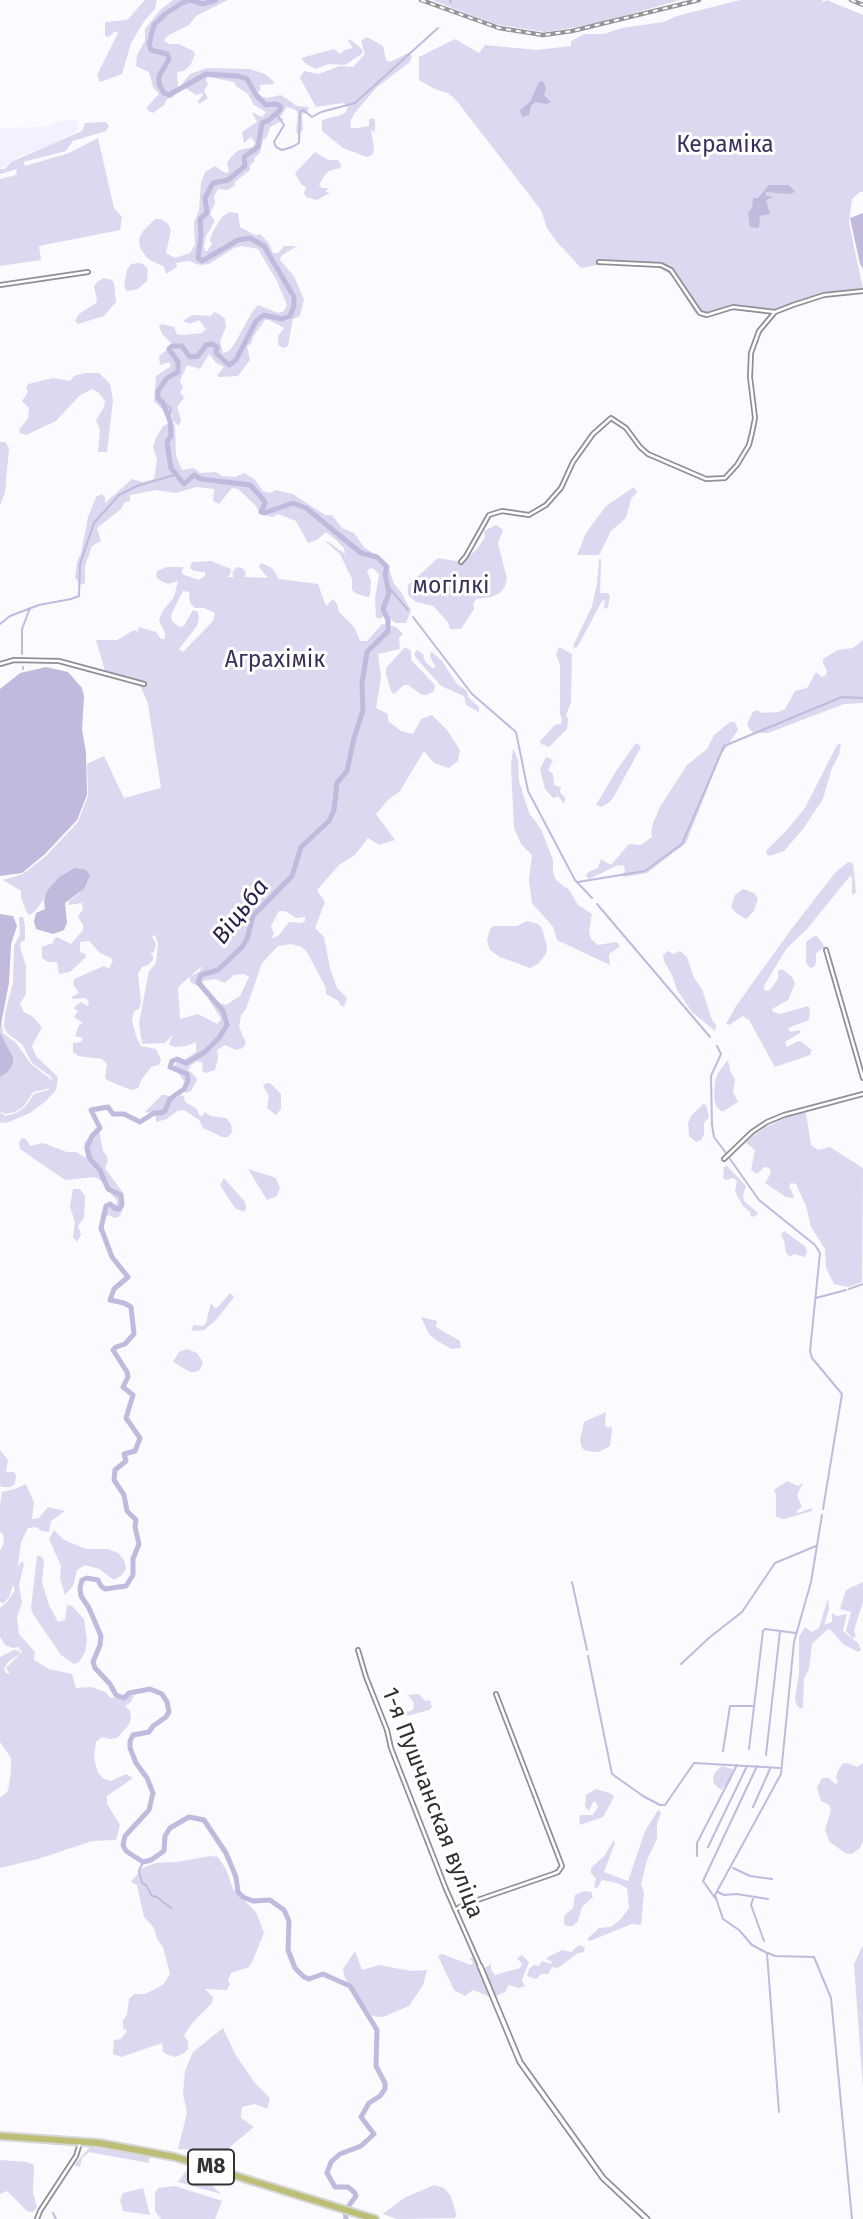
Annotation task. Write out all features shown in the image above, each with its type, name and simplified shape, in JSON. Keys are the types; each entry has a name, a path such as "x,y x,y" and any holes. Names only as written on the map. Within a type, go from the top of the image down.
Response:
{"highway":[{"name":"М8","path":"0,2136 80,2141 175,2157 376,2219"}],"street":[{"path":"599,262 661,264 671,270 700,313 707,315 733,307 775,312 824,295 863,291"},
{"path":"0,285 88,272"},
{"path":"461,562 489,515 502,511 529,515 546,505 561,488 573,462 593,434 611,418 626,428 648,454 706,479 724,478 731,473 748,445 755,418 750,377 754,340 775,312"},
{"path":"0,664 14,660 59,661 144,684"},
{"path":"825,950 863,1078"},
{"path":"723,1159 767,1122 863,1094"},
{"name":"1-я Пушчанская вуліца","path":"358,1650 391,1748 480,1966"},
{"path":"455,1910 553,1874 562,1866 496,1695"},
{"path":"480,1966 520,2062 603,2178 647,2219"},
{"path":"37,2219 76,2155 80,2141"}],"shaded area":[{"path":"543,81 546,88 544,95 551,102 535,102 529,115 522,117 520,110 530,102 539,82"},
{"path":"77,120 78,130 50,145 13,159 0,169 0,128 47,127 61,121"},
{"path":"769,185 789,185 795,192 766,192 766,196 773,197 766,200 770,214 760,216 759,228 750,227 748,213 752,208 753,198 758,198"},
{"path":"863,213 863,269 850,218"},
{"path":"46,667 68,672 82,688 87,795 77,820 45,854 22,873 0,876 0,689 20,673"},
{"path":"74,868 86,870 90,875 84,889 65,903 67,923 64,930 53,934 36,929 36,913 45,909 47,891 59,877"},
{"path":"0,914 13,916 17,926 11,944 9,983 0,1029"},
{"path":"0,1032 13,1057 13,1064 8,1072 0,1077"}],"green space":[{"path":"145,0 157,0 155,9 131,43 122,74 100,82 97,75 118,33 115,31 109,37 105,36 105,22 127,20"},
{"path":"173,0 228,0 196,16 189,25 167,36 164,41 179,44 195,54 184,71 177,72 178,89 173,97 167,99 164,105 153,113 148,111 147,107 159,94 153,87 149,72 136,66 137,55 145,41 145,29 160,10"},
{"path":"432,0 680,0 595,24 545,32 494,24"},
{"name":"Кераміка","path":"740,0 823,0 822,3 827,0 863,15 863,192 852,199 849,223 863,289 824,293 781,307 771,314 733,310 706,318 695,313 672,276 659,267 603,264 581,268 557,242 547,228 541,210 456,100 448,93 419,80 419,57 455,39 479,53 485,45 537,50 571,46 571,41 584,34 604,34 622,28 663,22"},
{"path":"367,37 383,46 386,60 390,62 408,53 412,56 410,62 376,88 350,122 351,128 357,128 369,126 369,119 375,120 375,133 371,130 374,149 372,155 367,157 343,148 322,131 322,120 341,115 346,112 348,106 343,103 316,107 300,78 304,71 318,74 340,66 353,67 365,54 361,41"},
{"path":"350,39 363,53 345,65 329,64 316,69 301,58 334,49 340,54 353,48 348,41"},
{"path":"207,68 250,69 265,74 274,84 259,85 261,88 258,93 261,96 267,98 281,95 297,106 309,107 307,113 302,114 303,130 298,135 298,114 296,110 287,107 280,117 284,120 270,127 260,153 250,165 250,170 235,182 235,186 227,190 218,189 210,214 215,221 206,236 204,246 207,251 212,244 210,240 213,231 222,217 229,212 238,213 240,227 255,235 260,234 269,243 273,253 278,253 284,246 297,246 281,256 280,260 294,276 304,300 300,316 293,319 288,346 283,348 278,345 278,336 284,328 265,320 251,344 247,346 250,360 238,376 219,377 217,375 224,367 216,363 209,354 200,369 187,365 180,381 183,388 180,392 184,398 177,407 181,420 179,426 173,421 170,411 164,411 154,401 156,376 171,366 169,362 160,365 159,356 173,345 162,334 159,326 162,324 174,327 177,334 182,335 202,333 206,329 199,320 190,324 183,321 192,315 211,316 214,312 219,314 225,319 226,327 220,341 223,353 229,351 235,343 258,305 278,313 284,311 287,305 277,281 258,249 242,246 234,248 209,264 200,265 188,261 176,263 177,267 166,274 164,267 148,259 140,248 139,239 143,231 155,219 161,219 171,230 166,253 175,258 190,253 195,245 194,222 199,211 201,183 205,172 215,166 225,173 229,172 227,163 231,157 239,150 253,147 255,143 251,137 244,143 242,132 257,122 252,112 262,117 266,112 254,105 248,94 234,82 208,77 204,91 208,98 199,104 202,93 196,95 182,84 190,74"},
{"path":"106,122 109,126 106,131 73,141 66,151 23,162 25,166 69,153 98,138 114,208 122,217 120,230 39,246 41,260 0,266 0,179 16,175 17,169 0,174 0,169 5,169 11,162 82,131 85,123"},
{"path":"315,152 328,160 338,160 341,165 325,175 319,185 328,188 326,192 330,193 317,200 306,197 306,188 295,173"},
{"path":"140,263 148,270 147,281 138,289 127,291 124,286 127,270 131,264"},
{"path":"104,278 114,283 116,302 104,316 78,324 75,321 79,314 96,303 94,287"},
{"path":"99,373 110,384 113,400 107,452 98,452 100,430 96,420 105,401 92,389 79,396 56,421 26,435 20,433 19,430 28,418 29,408 22,401 28,392 28,384 53,378 70,381 74,376"},
{"path":"172,422 175,425 176,456 182,470 194,468 200,473 216,472 222,476 235,477 245,473 255,480 263,491 270,493 276,490 293,494 325,515 332,515 342,528 354,533 364,547 387,563 394,584 411,610 406,623 396,623 385,615 380,619 376,617 375,598 379,575 374,569 367,571 371,581 370,596 355,593 352,590 352,579 340,554 326,542 345,554 344,548 336,540 326,532 317,540 308,543 296,521 278,514 273,517 260,514 256,506 238,489 232,488 219,504 213,501 214,489 197,487 175,493 156,490 130,495 130,501 125,502 121,509 97,528 101,541 92,546 85,566 85,583 80,585 75,577 77,562 96,497 102,494 105,503 132,479 143,482 154,479 157,460 153,447 163,426"},
{"path":"0,442 5,442 9,448 5,492 0,506"},
{"path":"634,487 637,492 631,499 626,518 611,531 599,555 577,555 586,533 606,506"},
{"name":"могілкі","path":"496,525 503,530 498,543 507,579 505,586 500,593 476,599 474,609 461,629 450,629 448,622 433,606 416,602 408,595 408,585 438,558 462,562 477,549 485,537 484,531"},
{"path":"599,559 600,593 608,593 610,596 608,607 604,608 605,600 602,601 575,648 573,646 592,606"},
{"name":"Аграхімік","path":"211,561 231,569 227,577 234,577 232,573 236,567 246,572 245,577 268,578 259,567 262,563 272,568 279,579 318,584 326,606 333,599 339,612 355,628 360,641 367,641 382,624 396,627 403,634 399,638 400,649 378,654 381,678 376,708 388,714 388,721 401,731 413,734 421,719 432,715 448,731 460,750 458,761 449,768 434,763 424,751 400,791 376,814 395,840 379,845 368,838 355,855 339,865 317,890 325,902 315,928 324,937 337,988 347,998 344,1007 326,994 326,988 302,947 291,944 278,946 262,963 246,1009 241,1015 239,1027 246,1043 243,1048 236,1050 225,1045 217,1050 215,1070 206,1073 202,1071 203,1063 197,1061 191,1065 188,1070 197,1080 187,1093 183,1091 184,1081 174,1067 177,1061 196,1052 196,1042 174,1047 169,1044 173,1035 165,1043 142,1044 139,1023 149,971 156,963 157,933 152,937 156,944 154,952 150,954 153,960 142,967 138,974 141,1003 139,1009 134,1011 132,1020 141,1046 156,1049 161,1060 159,1065 151,1067 138,1088 131,1090 107,1080 107,1064 102,1059 78,1056 73,1052 73,1043 81,1042 83,1038 75,1036 79,1025 83,1023 74,1017 78,1011 74,1009 81,1002 88,1006 89,1002 86,998 71,997 79,993 73,984 74,979 104,966 109,969 113,960 100,953 89,941 80,942 80,952 86,957 70,972 59,974 57,962 48,962 42,958 42,947 53,943 57,937 71,944 83,930 78,917 83,909 82,903 68,905 69,901 80,893 74,868 59,877 30,915 21,897 21,891 3,880 23,874 46,856 78,822 88,796 87,764 104,756 124,798 161,788 148,704 141,687 105,671 96,640 117,640 134,630 138,632 139,627 156,632 161,639 165,639 159,621 162,612 174,597 178,581 168,584 161,581 156,577 157,571 167,567 183,567 182,574 199,580 205,576 205,572 190,568 192,562","holes":["183,591 189,592 190,603 195,608 204,608 215,613 213,621 183,652 179,649 197,626 198,612 193,610 184,626 179,627 172,621 171,615","279,911 285,911 296,918 305,917 305,921 301,923 289,922 279,935 271,939 274,933 271,926","202,966 200,971 190,977 190,982 198,986 208,998 221,1019 217,1024 198,1014 180,1019 178,987","244,974 249,977 240,996 226,1005 219,1003 203,986 203,981 215,979 225,983 234,975"]},
{"path":"863,640 863,703 844,704 768,733 754,733 750,730 747,724 753,712 778,712 785,709 795,691 807,688 816,672 822,677 826,675 823,659 838,650 853,648"},
{"path":"405,647 411,651 411,660 435,685 434,691 427,695 422,695 408,685 404,685 394,694 391,691 386,668"},
{"path":"559,647 572,654 571,702 566,715 567,729 549,747 540,741 555,725 561,724 562,719 560,665 556,654"},
{"path":"417,650 432,668 436,667 430,653 442,661 457,684 467,691 468,697 479,707 479,712 466,705 464,696 441,686 417,659 414,654"},
{"path":"730,722 735,722 738,730 721,755 686,843 647,873 624,877 621,874 625,872 624,866 618,865 589,879 586,876 588,872 598,868 601,859 611,865 629,844 641,845 652,837 653,823 660,807 687,765 707,749 714,735"},
{"path":"636,743 641,746 640,749 613,798 601,807 596,805 616,771"},
{"path":"841,743 823,799 803,829 784,851 770,856 766,854 805,808 837,745"},
{"path":"513,748 529,813 541,829 553,860 556,880 569,890 578,905 592,914 589,931 591,939 598,945 616,942 619,944 619,947 609,954 610,965 557,940 553,927 532,903 529,880 532,855 521,844 514,828 511,765"},
{"path":"546,757 553,760 548,770 553,774 554,785 561,787 564,804 558,796 553,798 545,789 540,769"},
{"path":"848,862 853,863 856,892 852,895 850,876 807,929 786,949 764,986 764,990 769,991 778,979 778,971 782,969 792,977 795,984 788,1000 772,1009 773,1012 780,1014 808,1006 810,1009 809,1020 788,1028 790,1032 800,1030 800,1033 785,1042 787,1047 798,1041 802,1042 812,1050 810,1055 775,1067 749,1020 743,1016 729,1025 726,1024 790,931 835,873"},
{"path":"743,889 754,893 758,898 754,911 746,919 731,907 735,895"},
{"path":"19,917 23,917 25,926 25,940 20,947 26,966 26,994 20,1004 24,1012 42,1027 32,1046 36,1056 58,1077 56,1090 46,1101 30,1113 6,1123 0,1122 0,1112 5,1116 16,1113 25,1107 34,1094 48,1090 50,1086 33,1092 24,1106 15,1112 5,1114 0,1111 0,1077 8,1072 13,1064 13,1057 0,1032 1,1018 3,1033 16,1043 31,1064 53,1081 32,1063 22,1044 8,1034 4,1027 13,983 14,946 20,934"},
{"path":"527,921 542,928 547,947 546,954 538,964 530,968 500,957 490,950 487,941 493,926 517,926"},
{"path":"816,935 825,947 816,953 814,967 810,968 806,963 806,942"},
{"path":"668,951 673,954 680,951 687,957 716,1025 715,1031 692,1012 677,990 664,961 663,955"},
{"path":"728,1060 735,1079 733,1092 738,1102 722,1112 716,1106 714,1098 715,1081"},
{"path":"270,1083 281,1094 281,1109 276,1115 267,1108 269,1096 263,1086"},
{"path":"162,1095 175,1099 184,1096 185,1102 197,1109 199,1115 202,1116 205,1112 211,1116 226,1118 231,1124 232,1132 228,1137 222,1137 203,1128 199,1120 184,1110 156,1122 155,1114 145,1112"},
{"path":"703,1104 706,1105 709,1117 704,1123 701,1140 696,1142 689,1136 688,1123"},
{"path":"806,1113 811,1145 818,1150 830,1147 863,1168 862,1282 848,1287 834,1284 826,1268 825,1249 811,1227 806,1206 796,1184 791,1183 789,1186 793,1198 786,1197 765,1183 771,1173 769,1168 764,1167 757,1174 751,1170 755,1150 746,1143 748,1140 764,1128"},
{"path":"96,1128 107,1156 105,1168 123,1193 123,1208 120,1216 115,1218 109,1215 103,1218 101,1215 106,1204 116,1205 117,1201 100,1180 95,1177 65,1180 20,1149 22,1138 26,1139 30,1146 43,1143 67,1152 76,1152 86,1158 84,1143"},
{"path":"727,1166 746,1186 744,1201 758,1213 756,1216 751,1217 738,1197 735,1191 737,1181 723,1178 724,1167"},
{"path":"248,1169 276,1178 280,1188 277,1196 267,1200"},
{"path":"224,1178 245,1202 244,1212 235,1208 220,1185"},
{"path":"73,1189 80,1189 85,1196 84,1218 78,1226 81,1235 77,1242 73,1237 75,1222 70,1207"},
{"path":"784,1231 806,1247 807,1253 804,1257 794,1254 790,1257 786,1253 781,1235"},
{"path":"230,1293 234,1297 216,1320 204,1330 192,1331 193,1325 203,1326 206,1323 211,1303 217,1308"},
{"path":"421,1317 437,1321 436,1327 460,1341 461,1348 451,1349 436,1340 429,1334"},
{"path":"187,1349 197,1353 203,1362 200,1370 190,1372 173,1362 179,1352"},
{"path":"606,1412 605,1425 608,1428 611,1426 612,1431 610,1446 599,1452 586,1451 580,1440 584,1422"},
{"path":"0,1450 8,1460 6,1472 14,1472 16,1476 15,1484 11,1487 1,1487 0,1484"},
{"path":"787,1481 798,1486 803,1483 797,1495 802,1507 796,1511 798,1513 812,1508 812,1511 784,1519 776,1517 774,1490"},
{"path":"26,1484 34,1502 32,1519 39,1518 48,1507 65,1511 51,1521 49,1532 36,1527 28,1528 21,1542 18,1566 22,1561 24,1564 19,1585 22,1603 17,1617 19,1634 35,1652 34,1660 49,1669 72,1674 76,1688 91,1687 105,1692 111,1698 134,1695 131,1702 125,1706 130,1711 128,1726 117,1738 102,1737 96,1742 94,1758 98,1773 104,1779 111,1781 126,1774 133,1778 107,1796 107,1804 120,1825 116,1840 92,1841 0,1868 0,1798 8,1791 11,1758 0,1742 0,1657 14,1650 20,1654 22,1652 18,1647 5,1645 0,1637 0,1608 15,1590 13,1585 9,1597 4,1603 0,1602 0,1551 4,1543 3,1534 0,1532 0,1505 2,1492","holes":["20,1654 6,1668 10,1674 4,1669 8,1662"]},
{"path":"54,1530 64,1540 86,1549 108,1549 118,1553 126,1568 122,1575 114,1580 99,1569 85,1565 77,1570 73,1586 65,1595 60,1578 61,1566 49,1539"},
{"path":"37,1556 41,1556 44,1561 42,1583 58,1622 65,1620 67,1605 72,1606 84,1619 87,1641 85,1652 79,1662 74,1664 61,1655 33,1614 31,1608"},
{"path":"863,1582 863,1602 854,1630 856,1637 852,1638 846,1631 851,1612 840,1609 846,1590"},
{"path":"828,1598 829,1609 824,1625 832,1622 832,1613 837,1616 847,1614 843,1631 858,1643 861,1650 858,1652 843,1644 830,1629 812,1644 809,1669 804,1679 803,1707 800,1709 795,1698 799,1673 799,1637 805,1627 812,1632 819,1628"},
{"path":"419,1694 425,1701 430,1700 432,1707 429,1710 391,1720 390,1718 413,1710 414,1703 408,1695"},
{"path":"863,1763 863,1841 860,1848 852,1854 845,1853 830,1842 825,1830 831,1810 829,1805 821,1801 817,1788 822,1778 838,1783 838,1771 842,1764 857,1767"},
{"path":"722,1766 733,1769 730,1782 721,1790 714,1784 713,1778"},
{"path":"596,1789 614,1797 603,1817 580,1825 581,1815 593,1815 598,1807 596,1802 593,1802 589,1811 585,1807 586,1795"},
{"path":"658,1810 661,1813 657,1824 657,1839 647,1860 641,1884 644,1893 641,1925 632,1924 590,1941 587,1939 599,1928 611,1927 629,1908 627,1888 602,1880 597,1888 594,1887 596,1879 591,1868 604,1856 614,1840 604,1872 628,1881 645,1831"},
{"path":"218,1857 226,1869 233,1889 256,1912 264,1933 253,1960 249,1967 231,1973 227,1990 205,1989 213,1997 212,2003 184,2035 188,2049 184,2053 176,2057 168,2055 163,2052 162,2043 121,2057 113,2054 114,2040 121,2039 127,2031 123,2028 123,2020 127,2015 129,1999 134,1994 145,1994 163,1985 170,1974 163,1947 154,1928 144,1917 137,1885 131,1882 142,1868 156,1863"},
{"path":"584,1891 591,1892 593,1897 582,1907 578,1921 573,1926 567,1926 564,1924 564,1916 573,1908 575,1895"},
{"path":"579,1945 585,1948 584,1952 578,1953 558,1968 552,1967 548,1974 541,1974 536,1979 527,1976 534,1965 539,1966 542,1961 551,1964 552,1962 546,1959 548,1957 562,1950 571,1952"},
{"path":"863,1945 863,2088 854,1964"},
{"path":"355,1951 362,1970 379,1965 411,1971 427,1970 423,1985 409,2006 383,2017 372,2016 345,1978 343,1969"},
{"path":"442,1954 471,1965 473,1963 470,1958 474,1957 493,1995 490,1997 473,1990 465,1996 454,1990 438,1956"},
{"path":"522,1955 529,1962 522,1980 525,1986 519,1988 509,1985 505,1992 496,1996 483,1969 491,1964 495,1975 520,1968 522,1964 517,1958"},
{"path":"223,2028 235,2054 255,2083 270,2098 267,2109 255,2104 242,2107 241,2118 254,2127 225,2151 178,2149 187,2113 183,2094 185,2071 193,2052"},
{"path":"90,2147 149,2156 149,2163 89,2152 82,2158 80,2167 74,2165"},
{"path":"0,2160 34,2165 33,2193 37,2207 33,2212 27,2211 7,2191 0,2194"},
{"path":"186,2171 201,2175 221,2194 178,2182"},
{"path":"434,2185 444,2188 451,2196 455,2218 397,2219 383,2214 404,2198"},
{"path":"175,2186 222,2201 215,2219 161,2219 155,2211 155,2193 158,2188"},
{"path":"143,2188 150,2215 123,2211 120,2200 123,2193"}],"waterway":[{"name":"Віцьба","path":"216,0 203,4 190,0 182,3 154,25 149,44 151,50 167,54 169,59 159,76 159,84 164,93 169,95 206,74 238,76 247,79 256,95 266,105 277,104 281,107 269,120 262,123 258,147 244,157 245,166 228,180 213,183 205,198 207,213 200,219 198,258 202,261 238,240 250,238 264,246 294,297 294,306 290,316 282,319 264,315 256,321 236,360 229,365 216,353 217,347 212,344 206,345 198,356 190,357 182,346 172,346 169,349 178,362 178,372 167,378 158,391 158,398 163,403 170,421 171,436 167,442 171,468 184,484 194,475 201,479 250,485 265,503 261,512 264,513 293,503 306,508 361,553 377,557 387,567 385,574 389,593 383,609 388,620 388,631 367,652 362,683 363,710 347,771 337,783 334,810 329,821 301,847 292,876 253,916 242,947 218,970 201,975 198,982 223,1011 227,1025 219,1038 205,1052 186,1063 177,1059 172,1061 170,1067 187,1074 188,1081 184,1089 170,1099 165,1111 154,1113 140,1122 124,1114 113,1114 108,1107 91,1110 100,1128 92,1136 87,1148 90,1159 100,1170 108,1189 121,1195 122,1205 119,1209 110,1204 106,1206 101,1228 112,1257 128,1277 114,1289 110,1300 131,1307 134,1334 125,1344 113,1350 127,1372 128,1377 123,1387 133,1395 126,1418 140,1438 135,1451 124,1454 126,1461 115,1470 114,1480 124,1495 127,1511 136,1520 139,1544 133,1559 133,1575 126,1586 105,1589 98,1580 87,1578 82,1580 80,1588 81,1596 101,1636 93,1662 95,1668 116,1695 124,1698 129,1693 150,1689 162,1694 169,1712 149,1732 133,1735 130,1741 136,1763 147,1778 153,1793 149,1810 125,1836 123,1845 126,1851 143,1862 151,1860 164,1851 165,1836 170,1828 189,1817 204,1820 226,1853 236,1877 238,1892 253,1901 270,1900 284,1910 289,1921 288,1950 295,1968 309,1979 323,1974 350,1986 377,2030 376,2066 385,2083 385,2089 369,2103 361,2117 374,2134 361,2146 340,2154 331,2162 327,2173 335,2187 348,2187 355,2193 356,2196 345,2211 346,2219"},
{"path":"276,113 284,125 274,142 276,147 282,150 292,147 299,143 300,112 303,110 312,117 355,103 438,28"},
{"path":"163,403 171,408 169,417"},
{"path":"0,624 10,616 39,605 79,596 80,564 94,523 119,495 137,486 174,475"},
{"path":"387,585 408,610"},
{"path":"22,654 22,629 30,608"},
{"path":"413,617 472,694 516,732 528,791 575,880 592,898"},
{"path":"578,882 645,871 682,844 724,746 842,697 863,698"},
{"path":"597,904 710,1037"},
{"path":"717,1046 721,1054 711,1076 712,1125 714,1137 726,1153"},
{"path":"730,1159 759,1200 815,1245 820,1253 810,1351 812,1358 842,1394 823,1509"},
{"path":"849,1289 863,1284"},
{"path":"816,1298 846,1290"},
{"path":"779,2112 767,1953 752,1945 739,1930 723,1919 715,1895 781,1774 794,1642 811,1582 822,1515"},
{"path":"681,1664 742,1612 775,1563 816,1546"},
{"path":"572,1582 587,1650"},
{"path":"749,1749 763,1631 765,1629 796,1633"},
{"path":"766,1755 780,1631"},
{"path":"588,1656 612,1774 643,1796 665,1805 694,1763 780,1768"},
{"path":"723,1751 730,1706 753,1706"},
{"path":"697,1856 697,1843 737,1765"},
{"path":"708,1847 747,1766"},
{"path":"715,1898 703,1881 757,1766"},
{"path":"753,1807 770,1769"},
{"path":"143,1862 139,1871 142,1883 152,1896 171,1908"},
{"path":"733,1868 750,1876 772,1879"},
{"path":"718,1892 724,1895 737,1894 768,1899"},
{"path":"753,1899 751,1905 764,1941"},
{"path":"768,1953 775,1956 814,1957 831,1998 852,2219"},
{"path":"53,2213 56,2219"}],"railway":[{"path":"421,0 499,28 543,35 572,31 699,0"},
{"path":"851,0 863,5"}]}
